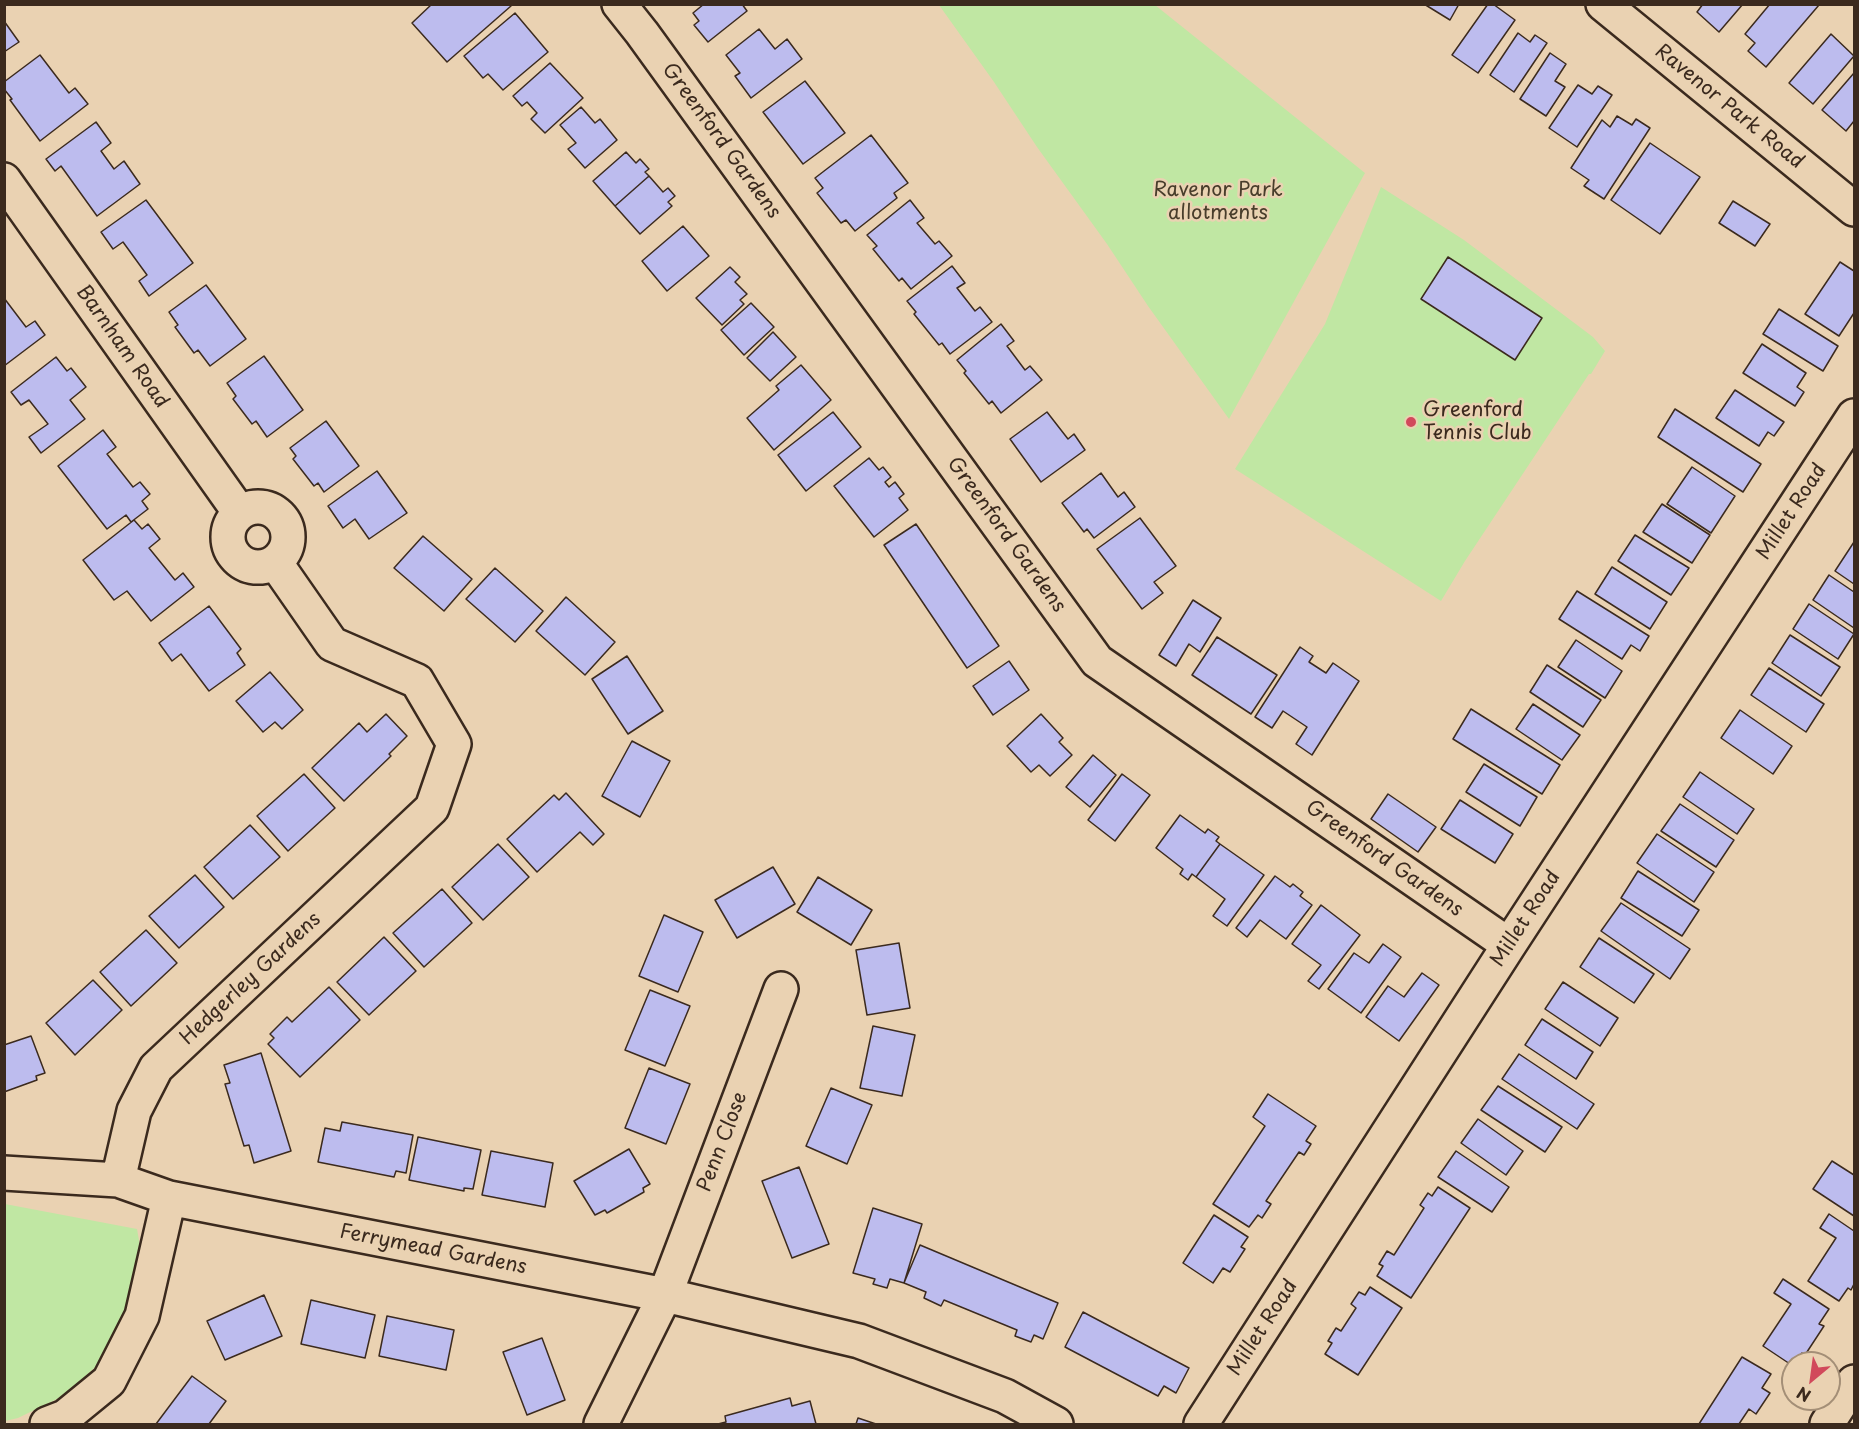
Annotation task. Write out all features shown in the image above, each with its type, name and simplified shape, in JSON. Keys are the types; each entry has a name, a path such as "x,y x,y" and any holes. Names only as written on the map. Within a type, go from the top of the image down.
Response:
{"street":[{"name":"Greenford Gardens","path":"619,4 1097,661 1509,945"},
{"name":"Ravenor Park Road","path":"1603,4 1854,209"},
{"name":"Barnham Road","path":"4,180 240,513"},
{"name":"Millet Road","path":"1201,1425 1509,945 1854,416"},
{"path":"258,507 276,513 283,520 288,538 282,556 275,562 255,567 245,565 237,559 228,540 229,530 240,513 258,507"},
{"name":"Hedgerley Gardens","path":"118,1180 134,1111 156,1068 432,808 454,744 417,681 332,644 275,562"},
{"name":"Penn Close","path":"601,1425 665,1295 781,989"},
{"name":"Ferrymead Gardens","path":"4,1173 118,1180 169,1198 665,1295 859,1341 1005,1396 1056,1425"},
{"path":"47,1425 65,1416 109,1381 142,1316 169,1198"},
{"path":"1827,1425 1854,1382"}],"green space":[{"name":"Ravenor Park allotments","path":"939,5 1155,5 1365,173 1229,419 1148,306"},
{"name":"Greenford Tennis Club","path":"1381,187 1464,240 1593,337 1605,351 1465,561 1441,601 1235,469 1325,324"},
{"path":"5,1204 137,1229 140,1246 123,1315 100,1363 63,1396 18,1418 5,1421"}],"building":[{"path":"432,4 510,4 511,6 447,62 412,23"},
{"path":"704,4 742,4 747,11 708,42 694,25 699,21 693,13"},
{"path":"1424,4 1459,4 1450,20"},
{"path":"1488,4 1493,4 1515,20 1478,73 1452,55"},
{"path":"1703,4 1743,4 1719,32 1697,12"},
{"path":"1770,4 1819,5 1766,67 1748,51 1755,43 1745,34"},
{"path":"515,13 548,52 503,90 488,74 483,78 464,56"},
{"path":"4,21 19,42 4,52"},
{"path":"759,29 775,49 787,39 802,59 751,98 735,76 740,73 726,55"},
{"path":"1518,33 1530,42 1535,35 1547,43 1514,92 1490,75"},
{"path":"1831,34 1854,56 1813,104 1789,83"},
{"path":"1550,53 1566,64 1555,81 1565,87 1546,116 1520,99"},
{"path":"40,55 69,93 75,88 88,104 40,141 10,100 12,99 4,89 4,82"},
{"path":"550,63 583,98 545,133 531,119 537,113 527,102 522,106 513,96"},
{"path":"1854,73 1854,121 1846,131 1822,110"},
{"path":"805,81 845,133 803,164 763,112"},
{"path":"1578,85 1592,94 1598,86 1612,95 1577,147 1549,128"},
{"path":"581,107 595,123 600,119 617,140 585,168 568,149 576,143 560,125"},
{"path":"1617,116 1632,125 1636,119 1650,128 1604,199 1584,186 1589,180 1571,168 1602,120 1610,127"},
{"path":"96,122 111,143 101,151 114,169 124,161 140,184 97,216 61,166 55,171 46,159"},
{"path":"871,135 908,183 894,193 897,198 855,231 846,220 841,223 817,193 823,188 815,178"},
{"path":"1650,143 1700,177 1660,234 1611,200"},
{"path":"626,152 636,163 640,159 649,169 645,172 649,176 615,206 593,181"},
{"path":"649,176 663,192 668,188 675,196 668,202 672,206 640,234 615,206"},
{"path":"146,200 193,263 149,296 139,281 147,275 123,242 113,249 101,232"},
{"path":"910,200 924,218 917,223 935,244 939,241 952,256 911,289 902,278 899,281 873,249 877,246 867,235"},
{"path":"1733,201 1770,224 1755,246 1719,223"},
{"path":"683,226 709,256 667,291 642,261"},
{"path":"1448,257 1542,318 1515,360 1421,299"},
{"path":"1840,262 1854,271 1854,313 1839,336 1805,314"},
{"path":"952,266 965,283 957,288 975,311 980,307 992,322 950,354 942,343 939,345 914,314 916,312 907,301"},
{"path":"730,267 740,277 735,282 747,294 740,300 744,304 722,325 696,298"},
{"path":"206,285 246,339 210,366 198,350 194,353 175,327 178,325 169,312"},
{"path":"4,298 26,327 35,321 45,335 4,366"},
{"path":"751,303 774,327 744,355 721,330"},
{"path":"1779,309 1838,346 1823,371 1763,334"},
{"path":"1001,324 1014,341 1007,346 1025,370 1030,366 1042,380 1001,413 992,401 989,404 964,373 966,371 957,360"},
{"path":"773,332 796,357 770,381 747,358"},
{"path":"1762,344 1806,373 1797,387 1804,392 1795,406 1743,373"},
{"path":"264,356 303,410 267,437 256,421 252,424 233,399 236,396 227,383"},
{"path":"56,357 67,371 71,368 86,387 70,400 85,419 41,453 29,437 48,424 29,400 21,405 11,392"},
{"path":"801,365 831,400 774,450 747,418 779,390 776,386"},
{"path":"1735,390 1784,422 1774,436 1768,432 1759,446 1716,418"},
{"path":"1675,409 1761,464 1743,492 1658,437"},
{"path":"833,412 861,447 806,491 778,455"},
{"path":"1047,412 1068,439 1074,434 1085,450 1041,482 1010,439"},
{"path":"326,421 359,466 324,492 318,483 314,486 293,459 296,456 290,448"},
{"path":"103,430 116,447 107,454 133,487 140,482 150,494 142,501 148,509 131,522 126,515 107,529 58,466"},
{"path":"869,458 879,470 883,467 891,477 885,482 889,487 895,482 904,494 899,498 908,510 874,537 834,486"},
{"path":"1692,467 1735,496 1711,533 1667,504"},
{"path":"377,471 407,513 369,539 355,519 343,528 328,506"},
{"path":"1101,473 1118,497 1124,492 1135,507 1094,538 1087,529 1084,532 1062,503"},
{"path":"1662,504 1710,535 1692,563 1643,532"},
{"path":"1140,518 1176,566 1154,582 1163,593 1142,609 1097,549"},
{"path":"134,520 142,529 148,524 160,539 149,548 175,580 183,573 194,587 151,621 127,591 114,600 83,560"},
{"path":"916,524 999,646 967,668 884,545"},
{"path":"1635,535 1689,568 1671,595 1618,561"},
{"path":"423,536 472,579 444,611 394,568"},
{"path":"1854,542 1854,584 1835,571"},
{"path":"1612,567 1667,602 1650,629 1595,594"},
{"path":"495,568 543,611 515,642 466,599"},
{"path":"1829,575 1854,592 1854,628 1813,600"},
{"path":"1577,591 1649,636 1640,651 1631,645 1622,659 1559,619"},
{"path":"566,597 615,642 585,675 536,631"},
{"path":"1193,600 1221,618 1200,652 1189,644 1176,666 1159,655"},
{"path":"1809,604 1854,634 1838,659 1793,629"},
{"path":"209,606 241,649 237,653 245,665 209,691 181,654 172,661 159,643"},
{"path":"1790,635 1840,667 1821,696 1772,663"},
{"path":"1217,637 1277,675 1251,714 1192,675"},
{"path":"1576,640 1622,671 1605,698 1558,667"},
{"path":"1300,647 1313,656 1309,662 1326,673 1333,663 1359,681 1312,755 1296,744 1307,727 1283,711 1272,728 1255,717"},
{"path":"627,656 663,711 628,734 592,679"},
{"path":"1009,661 1029,690 993,715 973,686"},
{"path":"1547,665 1601,700 1583,727 1530,692"},
{"path":"1769,668 1824,704 1806,732 1751,695"},
{"path":"270,672 303,710 282,729 275,722 263,732 236,701"},
{"path":"1533,704 1580,735 1562,760 1516,729"},
{"path":"1471,709 1560,765 1542,794 1453,739"},
{"path":"1740,710 1792,746 1773,774 1721,738"},
{"path":"386,714 407,736 389,754 391,756 344,801 312,768 359,723 367,732"},
{"path":"1041,714 1063,738 1059,742 1072,755 1050,776 1039,765 1031,772 1007,746"},
{"path":"632,741 670,761 640,817 602,796"},
{"path":"1093,755 1116,775 1090,807 1066,787"},
{"path":"1484,764 1537,797 1520,826 1466,792"},
{"path":"1700,772 1754,809 1737,834 1683,797"},
{"path":"304,774 335,808 288,851 257,816"},
{"path":"1122,774 1150,795 1115,841 1088,820"},
{"path":"566,793 604,834 593,845 580,832 537,872 507,839 554,795 559,800"},
{"path":"1388,794 1436,827 1418,852 1371,819"},
{"path":"1460,800 1513,834 1495,863 1441,829"},
{"path":"1680,804 1734,840 1716,867 1661,831"},
{"path":"1180,815 1205,833 1208,829 1219,837 1216,841 1220,844 1196,877 1192,874 1188,880 1180,874 1183,869 1156,848"},
{"path":"250,825 280,857 233,899 204,867"},
{"path":"1657,834 1714,872 1694,902 1637,863"},
{"path":"498,844 529,877 483,920 452,887"},
{"path":"1220,844 1264,875 1227,926 1213,916 1225,899 1196,877"},
{"path":"773,867 795,904 737,938 715,900"},
{"path":"1638,871 1699,910 1682,936 1621,898"},
{"path":"195,875 224,907 179,948 149,916"},
{"path":"1275,876 1290,887 1293,884 1303,892 1300,896 1312,905 1286,939 1260,920 1247,937 1236,928"},
{"path":"818,877 872,910 851,945 797,912"},
{"path":"442,889 472,923 424,967 393,933"},
{"path":"1621,903 1690,949 1670,979 1601,931"},
{"path":"1321,905 1360,935 1319,989 1308,981 1321,965 1292,944"},
{"path":"664,915 703,932 678,992 639,976"},
{"path":"146,930 177,963 131,1006 100,972"},
{"path":"384,937 416,971 369,1015 337,982"},
{"path":"1599,938 1654,974 1634,1003 1580,967"},
{"path":"899,943 910,1008 867,1015 856,950"},
{"path":"1383,944 1401,957 1361,1013 1328,989 1354,953 1369,963"},
{"path":"1422,973 1439,985 1399,1041 1366,1017 1388,986 1404,997"},
{"path":"93,980 122,1010 75,1055 46,1023"},
{"path":"1563,982 1618,1018 1600,1046 1545,1009"},
{"path":"329,987 360,1020 300,1077 268,1044 274,1038 270,1034 287,1017 292,1022"},
{"path":"650,990 690,1006 665,1066 625,1050"},
{"path":"1542,1019 1593,1052 1576,1079 1525,1045"},
{"path":"873,1026 915,1035 902,1096 860,1088"},
{"path":"31,1036 45,1073 36,1076 37,1080 4,1092 4,1045"},
{"path":"261,1053 291,1151 254,1163 249,1145 244,1146 225,1084 230,1083 224,1065"},
{"path":"1519,1054 1594,1104 1577,1129 1502,1079"},
{"path":"649,1068 690,1084 666,1144 625,1128"},
{"path":"1498,1086 1562,1127 1545,1152 1481,1110"},
{"path":"831,1088 872,1105 847,1164 806,1146"},
{"path":"1268,1094 1316,1126 1306,1141 1311,1144 1304,1155 1299,1152 1266,1201 1271,1204 1262,1218 1258,1215 1249,1227 1213,1204 1265,1126 1253,1117"},
{"path":"1478,1119 1523,1151 1506,1175 1461,1143"},
{"path":"342,1122 413,1135 406,1173 396,1171 394,1177 318,1162 325,1128 340,1131"},
{"path":"418,1137 481,1150 473,1189 464,1188 464,1191 409,1180"},
{"path":"629,1149 650,1184 643,1188 644,1192 607,1213 605,1210 595,1215 574,1181"},
{"path":"491,1151 553,1163 545,1207 482,1195"},
{"path":"1456,1151 1509,1187 1492,1212 1438,1177"},
{"path":"1832,1161 1854,1175 1854,1216 1813,1189"},
{"path":"799,1167 829,1244 792,1258 762,1181"},
{"path":"1438,1187 1470,1208 1411,1298 1377,1276 1383,1266 1379,1264 1387,1251 1394,1255 1424,1208 1420,1205 1428,1193 1432,1196"},
{"path":"873,1208 922,1224 904,1283 890,1279 887,1288 873,1284 875,1279 853,1273"},
{"path":"1829,1214 1854,1231 1854,1284 1851,1290 1848,1288 1839,1301 1808,1281 1836,1238 1820,1228"},
{"path":"1214,1215 1248,1237 1241,1247 1245,1249 1230,1272 1223,1268 1213,1283 1183,1263"},
{"path":"920,1245 1058,1303 1043,1339 1034,1335 1031,1342 1015,1336 1017,1330 944,1300 941,1306 924,1298 926,1292 904,1283"},
{"path":"1783,1279 1829,1309 1819,1324 1824,1326 1808,1351 1781,1351 1781,1358 1763,1346 1791,1304 1774,1293"},
{"path":"1370,1287 1402,1308 1358,1375 1325,1354 1332,1343 1328,1341 1336,1328 1341,1331 1356,1308 1351,1304 1359,1292 1365,1295"},
{"path":"264,1295 282,1336 225,1360 207,1321"},
{"path":"311,1300 375,1315 365,1358 301,1344"},
{"path":"1083,1312 1189,1368 1176,1393 1164,1386 1158,1396 1065,1347"},
{"path":"387,1316 454,1330 446,1370 379,1356"},
{"path":"542,1338 565,1400 527,1415 503,1352"},
{"path":"1742,1357 1771,1374 1762,1388 1770,1393 1756,1414 1749,1409 1739,1424 1699,1424"},
{"path":"192,1376 226,1401 209,1424 156,1424"},
{"path":"790,1398 792,1406 810,1401 816,1424 718,1424 726,1422 725,1416"},
{"path":"858,1418 876,1424 856,1424"}],"place":[{"name":"Greenford Tennis Club","path":"1411,422"}]}
